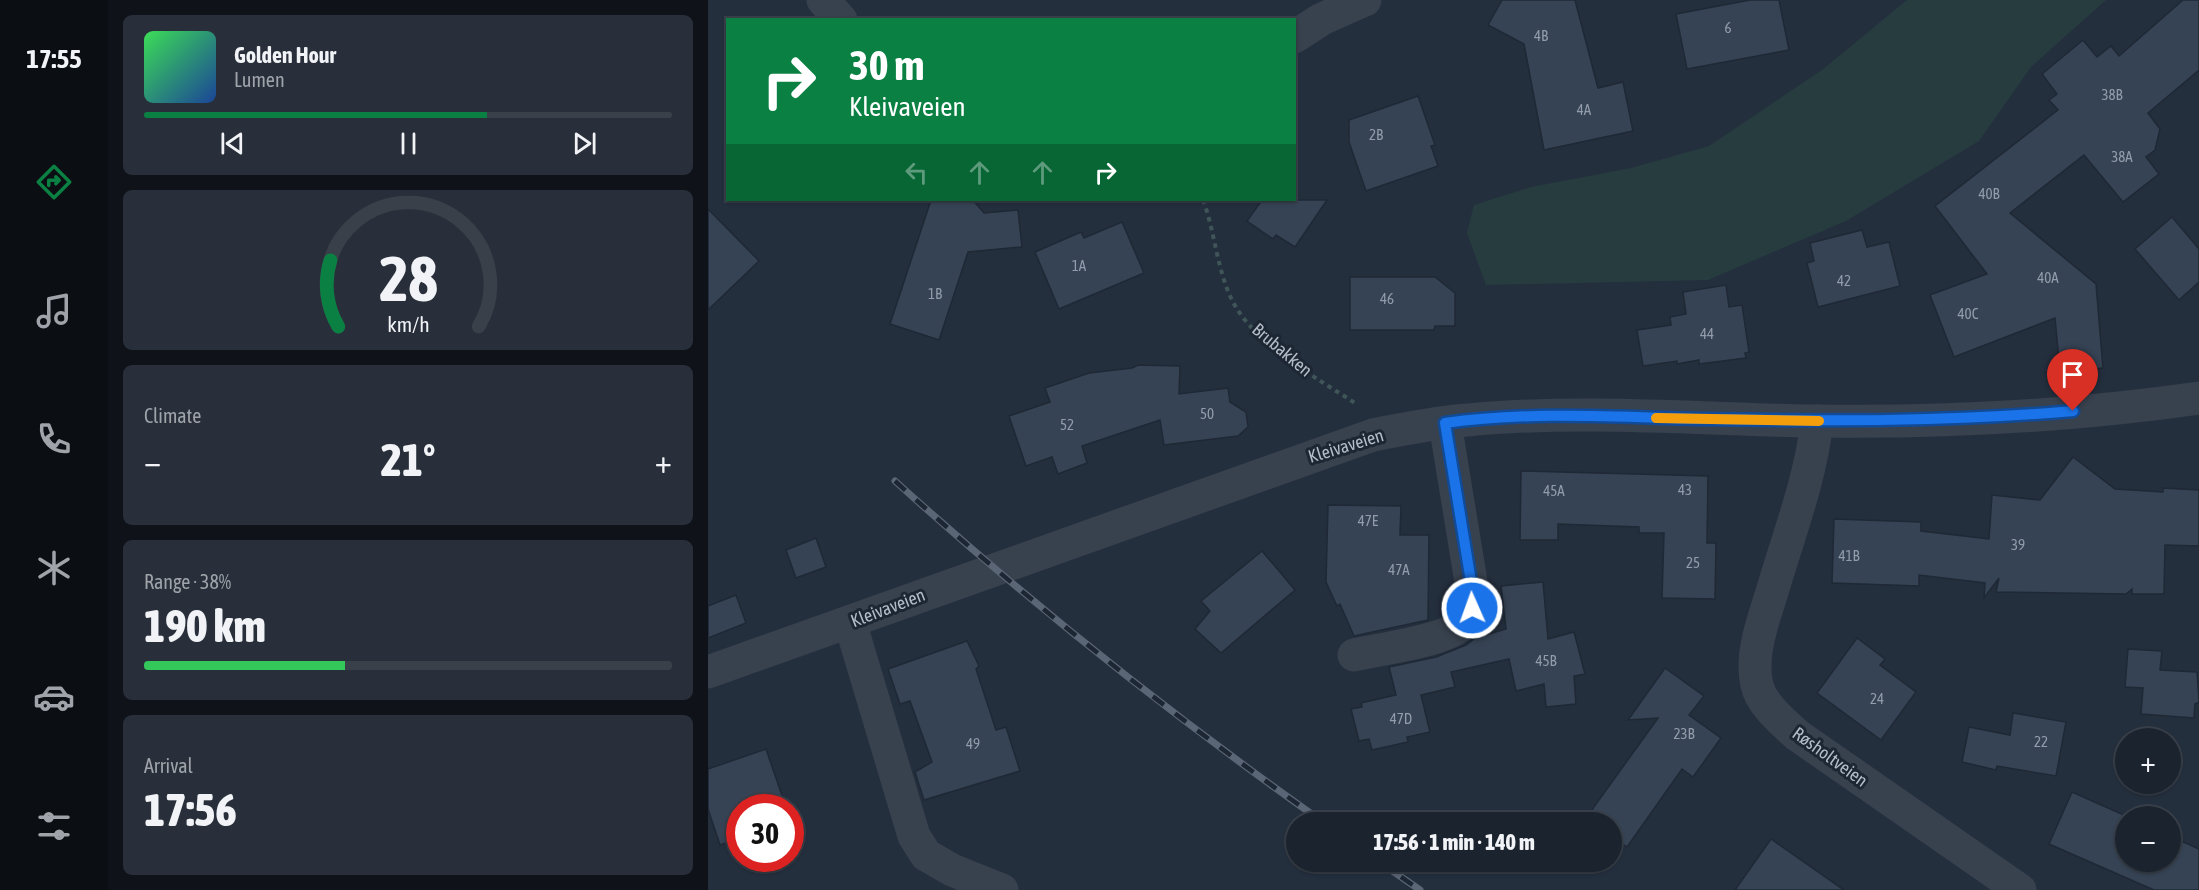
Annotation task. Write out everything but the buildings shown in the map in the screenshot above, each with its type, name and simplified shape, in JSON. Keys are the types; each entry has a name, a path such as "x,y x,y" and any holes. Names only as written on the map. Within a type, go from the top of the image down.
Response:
{"street":[{"path":"823,0 839,18"},
{"path":"1296,36 1322,19 1365,0"},
{"name":"Kleivaveien","path":"708,672 1073,540 1373,435 1445,423 1558,416 1816,421 2002,417 2143,406 2199,398"},
{"name":"Røsholtveien","path":"1816,421 1808,473 1761,632 1754,669 1757,688 1773,711 1797,735 2020,890"},
{"path":"1354,655 1436,637 1455,630 1465,622 1472,608 1473,594 1445,423"},
{"path":"850,622 914,836 926,855 952,870 1002,890"}],"path":[{"name":"Brubakken","path":"1203,201 1227,285 1237,309 1254,329 1282,352 1358,405"}],"green space":[{"path":"1907,0 2106,0 2031,67 1979,141 1846,221 1708,280 1486,285 1467,233 1474,205 1531,187 1631,168 1709,146 1822,70"}],"railway":[{"path":"895,481 1050,615 1212,742 1309,812"},
{"path":"1394,872 1420,890"}],"slow traffic":[{"path":"1656,418 1819,421"}],"route":[{"path":"1472,608 1473,594 1445,423 1558,416 1816,421 2002,417 2073,411"}]}
